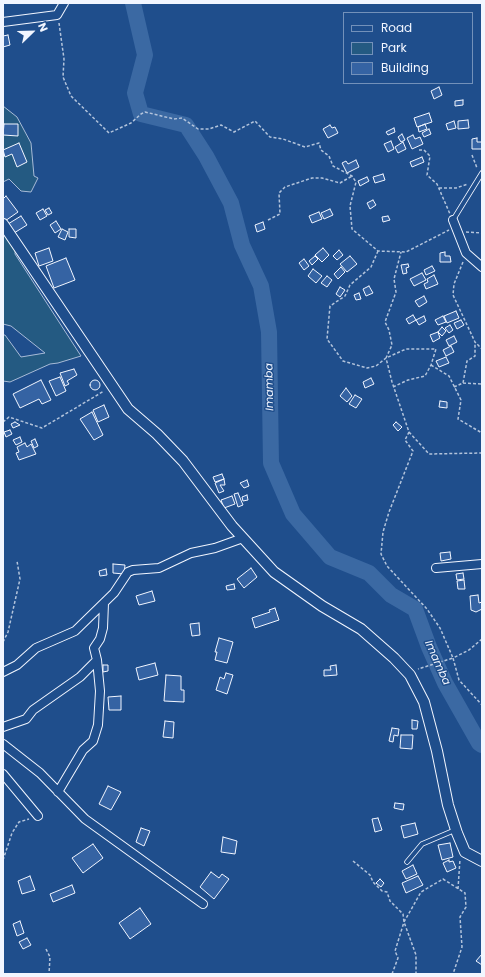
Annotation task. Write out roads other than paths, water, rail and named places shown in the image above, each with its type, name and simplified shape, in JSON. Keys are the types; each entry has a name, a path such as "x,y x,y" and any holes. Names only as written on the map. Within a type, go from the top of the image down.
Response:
{"street":[{"path":"3,22 58,15 64,3"},
{"path":"3,224 111,386 128,409 157,434 183,461 243,538 274,572 322,606 361,629 394,658 410,675 424,702 437,751 448,805 456,830 465,852 482,861"},
{"path":"455,226 466,252 482,267"},
{"path":"3,672 17,665 36,648 75,631 114,593 128,572 133,570 159,568 191,553 215,548 243,538"},
{"path":"436,568 482,564"},
{"path":"58,792 83,750 93,741 98,725 100,691 97,660 94,648 100,639 103,628 104,603"},
{"path":"3,727 26,719 33,710 80,677 97,660"},
{"path":"3,744 40,773 85,820 203,904"},
{"path":"3,774 38,816"}],"lane":[{"path":"455,226 481,175"},
{"path":"407,862 422,844 456,830"}],"waterway":[{"name":"Imamba","path":"133,3 145,55 135,93 141,114 186,125 206,156 231,203 242,245 261,286 269,332 271,463 293,514 330,557 369,573 391,595 415,609 429,647 445,683 479,743 482,745"}]}
